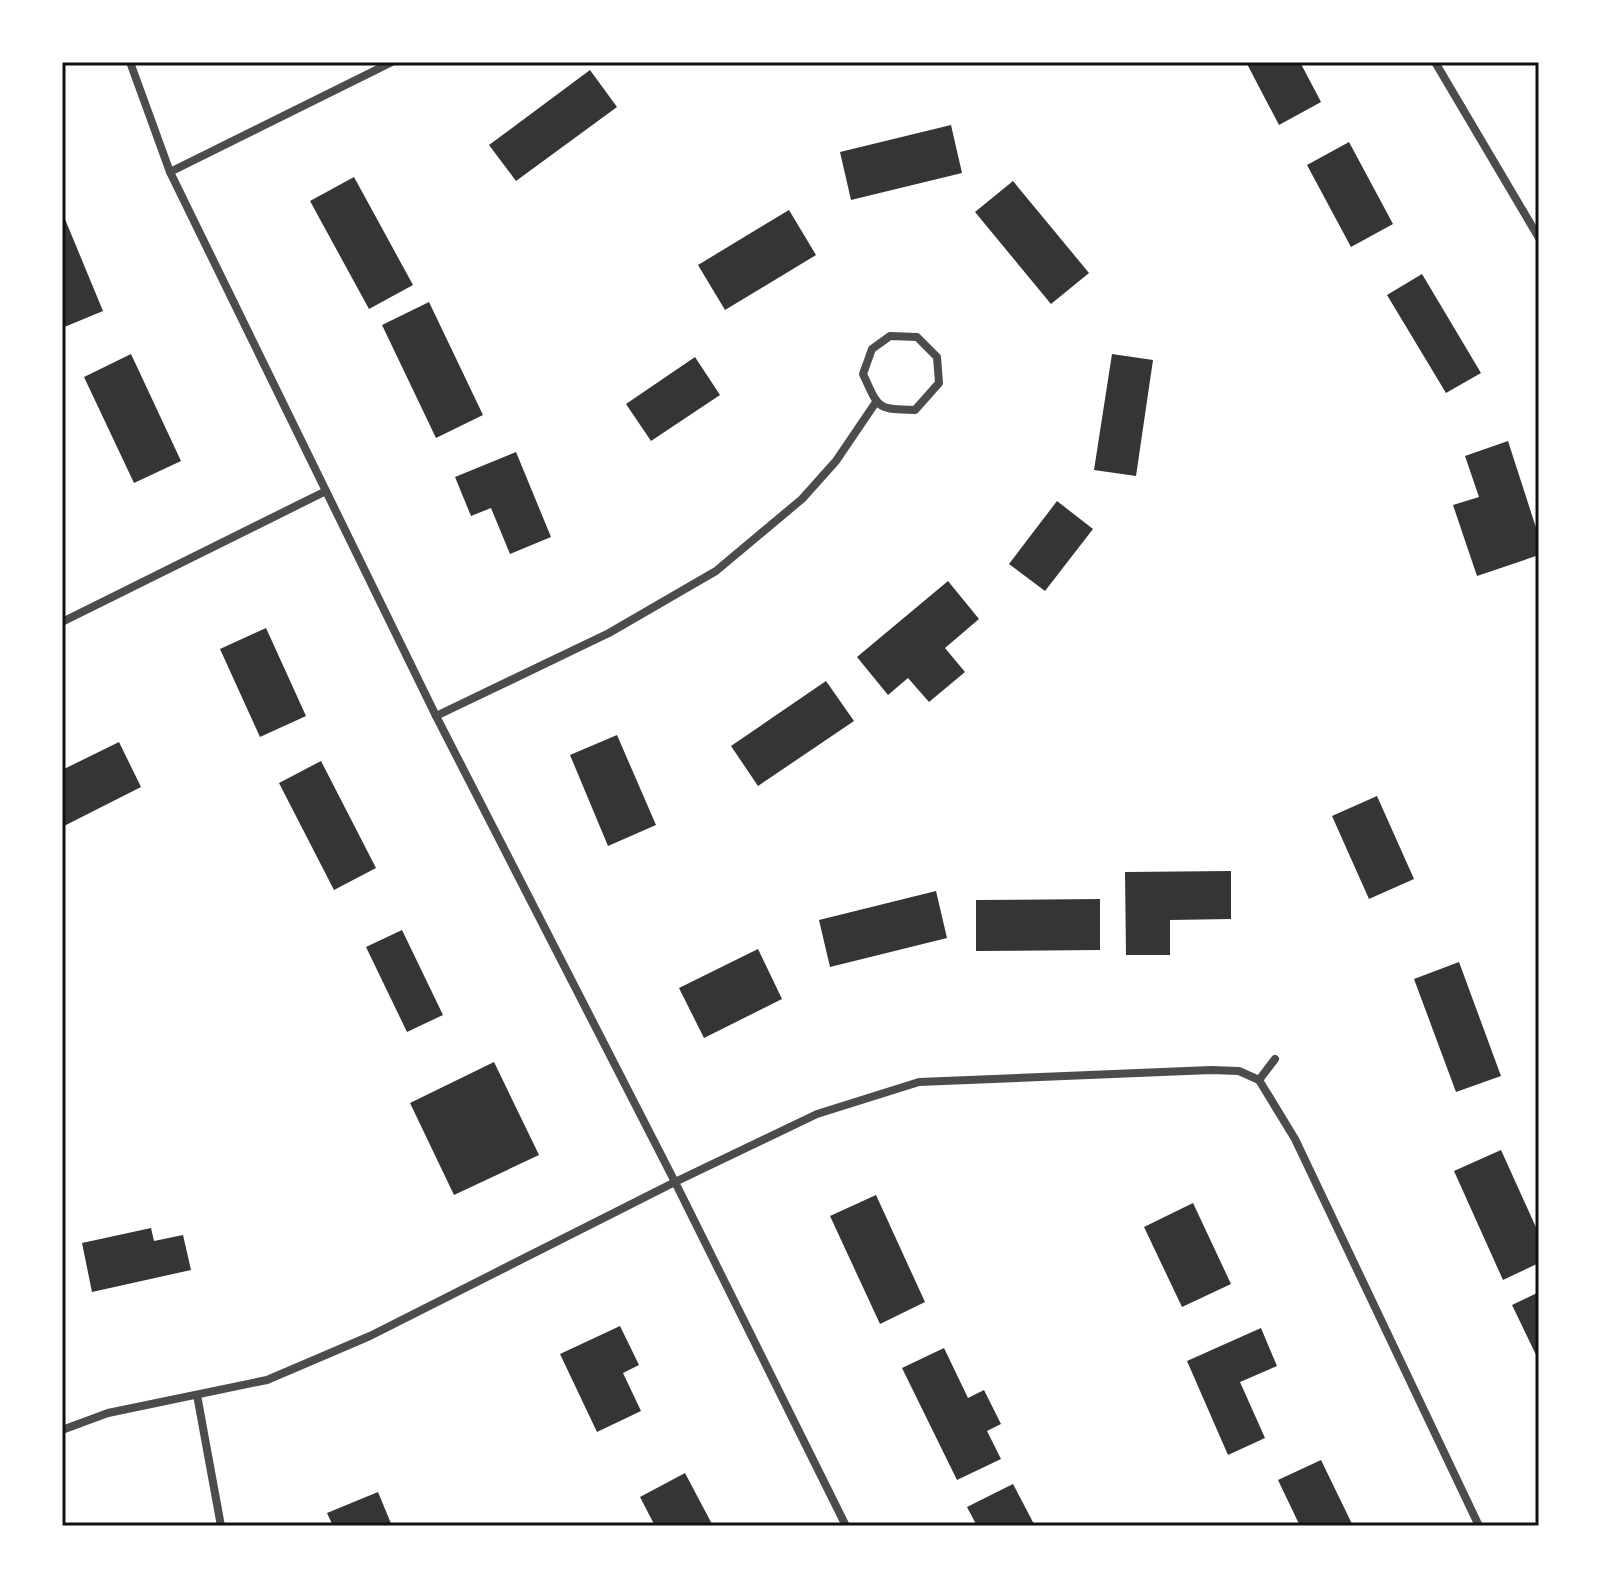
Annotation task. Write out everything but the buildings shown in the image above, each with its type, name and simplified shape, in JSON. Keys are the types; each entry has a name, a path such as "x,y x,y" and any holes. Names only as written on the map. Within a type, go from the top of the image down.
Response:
{"street":[{"path":"130,62 170,172 436,716 675,1182 846,1526"},
{"path":"170,172 392,62"},
{"path":"1435,62 1539,238"},
{"path":"890,336 917,337 937,357 939,383 915,410 888,410 876,402 863,374 872,349 890,336"},
{"path":"436,716 609,633 716,571 802,499 836,461 876,402"},
{"path":"62,622 326,491"},
{"path":"1259,1080 1275,1059"},
{"path":"62,1430 108,1413 267,1380 370,1336 817,1114 919,1082 1239,1071 1259,1080 1295,1139 1479,1526"},
{"path":"197,1395 221,1526"}]}
